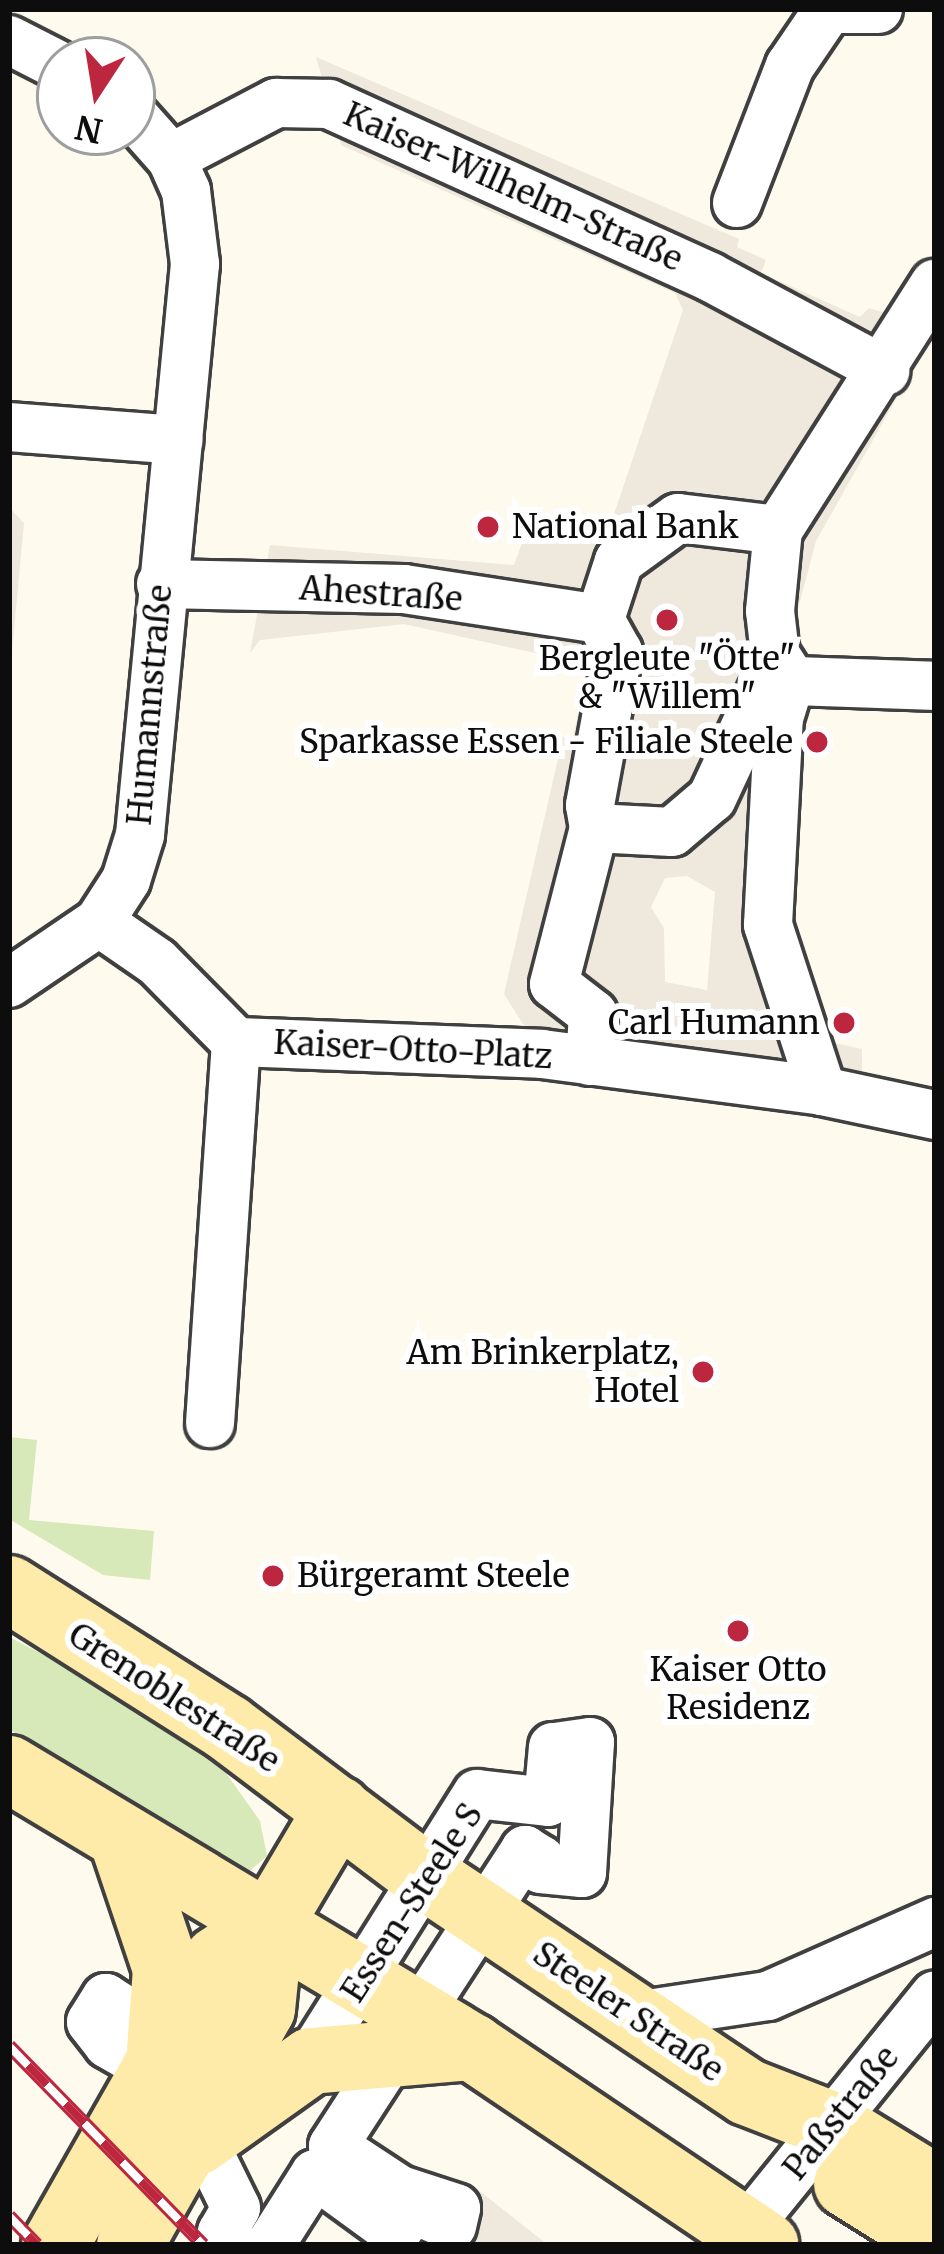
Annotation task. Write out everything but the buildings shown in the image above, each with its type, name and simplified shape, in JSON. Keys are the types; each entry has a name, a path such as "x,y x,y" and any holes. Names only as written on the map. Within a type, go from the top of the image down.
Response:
{"main road":[{"name":"Grenoblestraße","path":"9,1589 228,1728 338,1809"},
{"path":"9,1769 379,1989 756,2238"},
{"path":"55,2245 217,1960 271,1922 338,1809"},
{"name":"Steeler Straße","path":"338,1809 818,2141 935,2188"},
{"path":"123,1840 166,1969 157,2072"},
{"path":"130,2245 176,2155 262,2009 271,1922"},
{"path":"176,2155 311,2061 472,2048"},
{"path":"818,2141 935,2240"}],"street":[{"path":"878,9 828,9 790,67 710,277 885,370"},
{"path":"9,40 36,54"},
{"name":"Kaiser-Wilhelm-Straße","path":"171,158 276,103 329,104 710,277"},
{"path":"156,141 171,158"},
{"name":"Humannstraße","path":"99,922 126,880 140,835 195,264 191,208 171,158"},
{"path":"822,1091 768,926 779,718 791,680 775,654 770,611 778,530 885,370 935,284"},
{"path":"9,427 178,440"},
{"path":"600,619 619,561 678,518 778,530"},
{"name":"Ahestraße","path":"161,584 404,590 600,619"},
{"name":"Kaiser-Otto-Platz","path":"590,1061 593,1014 554,984 594,828 590,805 618,652 600,619"},
{"path":"594,828 672,832 712,798 767,680 935,686"},
{"path":"9,983 99,922 157,962 236,1042 196,1407"},
{"name":"Kaiser-Otto-Platz","path":"236,1042 428,1045 590,1061 822,1091 935,1115"},
{"name":"Essen-Steele S","path":"235,2245 222,2232 236,2208 174,2082 96,2032 91,2022 106,1998 260,2098 284,2099 477,1794 548,1802 553,1748 590,1742 581,1874 541,1869 542,1860 525,1850 333,2146 400,2190 456,2208 452,2226 412,2209 396,2233 315,2174 270,2245"},
{"path":"634,2016 768,1996 935,1922"},
{"name":"Paßstraße","path":"756,2238 818,2141 935,1995"}],"green space":[{"path":"9,1437 37,1440 29,1520 154,1531 150,1580 103,1575 9,1519"},
{"path":"9,1637 133,1701 216,1759 260,1821 267,1856 239,1880 9,1729"}],"shaded area":[{"path":"316,57 739,239 737,247 766,260 761,273 860,317 869,308 895,316 931,337 816,541 795,620 781,902 816,1039 862,1049 862,1101 542,1054 504,994 563,737 573,738 589,665 404,624 260,640 250,653 270,545 514,565 532,516 591,535 611,523 683,310 675,293 341,145","holes":["687,876 715,892 707,990 665,982 664,928 651,907 665,878"]},
{"path":"9,507 24,523 9,684"},
{"path":"431,2170 477,2189 548,2245 364,2245 363,2228 403,2177"}],"railway":[{"path":"9,2046 203,2245"},
{"path":"9,2216 37,2245"}],"place":[{"name":"National Bank","path":"488,527"},
{"name":"Bergleute \"Ötte\" & \"Willem\"","path":"667,620"},
{"name":"Sparkasse Essen - Filiale Steele","path":"817,742"},
{"name":"Carl Humann","path":"844,1023"},
{"name":"Am Brinkerplatz, Hotel","path":"703,1372"},
{"name":"Bürgeramt Steele","path":"273,1576"},
{"name":"Kaiser Otto Residenz","path":"738,1631"}]}
